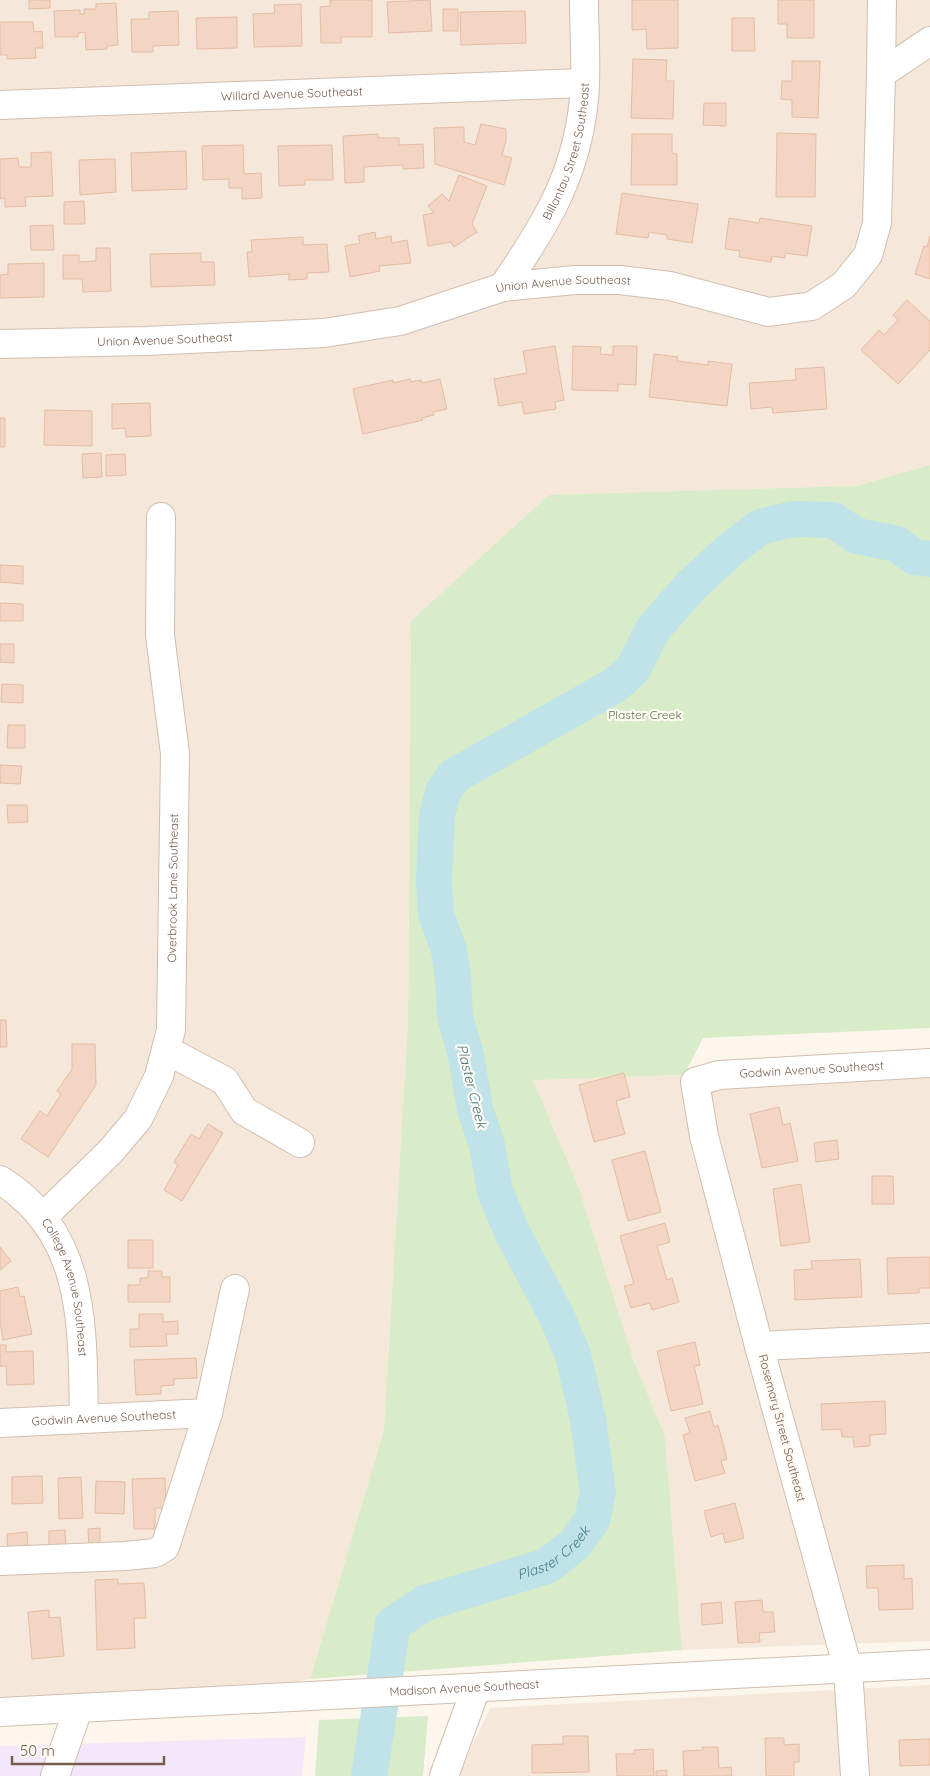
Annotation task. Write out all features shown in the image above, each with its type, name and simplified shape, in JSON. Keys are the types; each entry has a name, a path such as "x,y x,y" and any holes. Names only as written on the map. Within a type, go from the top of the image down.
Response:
{"street":[{"name":"Billantau Street Southeast","path":"503,287 541,232 563,186 575,151 582,113 584,83 584,0"},
{"name":"Union Avenue Southeast","path":"0,344 146,341 324,333 400,321 503,287 575,280 620,280 670,286 770,312 812,306 844,285 868,256 877,223 882,74 882,0"},
{"path":"882,74 930,41"},
{"name":"Willard Avenue Southeast","path":"0,105 584,83"},
{"name":"Overbrook Lane Southeast","path":"43,1216 110,1152 138,1119 159,1076 171,1030 175,754 160,635 161,517"},
{"path":"166,1050 225,1081 244,1111 300,1144"},
{"name":"Godwin Avenue Southeast","path":"695,1082 719,1075 930,1063"},
{"name":"Rosemary Street Southeast","path":"695,1082 704,1136 759,1346 848,1669 855,1776"},
{"name":"College Avenue Southeast","path":"0,1180 22,1193 43,1216 61,1244 72,1276 83,1361 84,1418"},
{"path":"0,1561 126,1556 155,1553 165,1547 208,1413 236,1289"},
{"path":"759,1346 930,1338"},
{"name":"Godwin Avenue Southeast","path":"0,1423 208,1413"},
{"name":"Madison Avenue Southeast","path":"0,1712 930,1664"},
{"path":"444,1776 476,1688"},
{"path":"55,1776 78,1709"}],"shaded area":[{"path":"0,0 930,0 930,465 411,621 408,1021 384,1430 310,1679 230,1695 0,1706"},
{"path":"930,1069 930,1641 682,1650 665,1436 633,1359 533,1079"},
{"path":"930,1685 930,1776 458,1776 490,1708"},
{"path":"306,1737 302,1776 0,1776 0,1746"}],"green space":[{"name":"Plaster Creek","path":"930,465 930,1028 703,1038 684,1075 533,1080 579,1189 633,1359 665,1436 682,1650 310,1679 384,1430 408,1021 411,621 549,495 856,486"},
{"path":"428,1716 423,1776 315,1776 319,1720"}],"building":[{"path":"29,0 50,0 50,8 29,9"},
{"path":"330,0 372,0 372,37 341,37 341,43 321,43 320,7 330,6"},
{"path":"430,0 432,31 389,33 387,2"},
{"path":"632,0 678,0 678,48 647,49 646,29 632,30"},
{"path":"778,0 814,0 814,38 787,38 787,24 778,24"},
{"path":"116,3 118,45 107,46 107,49 86,50 85,32 78,33 78,37 55,37 54,11 80,10 80,14 84,14 84,9 96,9 96,4"},
{"path":"301,4 302,46 254,47 253,14 275,13 274,5"},
{"path":"443,9 458,9 458,31 443,31"},
{"path":"178,11 179,45 153,46 153,52 132,52 131,19 149,19 149,12"},
{"path":"525,11 526,43 461,45 460,12"},
{"path":"237,17 237,48 197,49 196,18"},
{"path":"732,18 754,18 755,51 732,51"},
{"path":"0,22 33,22 34,32 42,31 43,48 35,48 36,58 7,59 7,55 0,55"},
{"path":"633,59 667,60 666,81 674,81 673,119 631,118"},
{"path":"792,61 820,61 818,118 792,117 792,100 781,99 782,81 792,81"},
{"path":"704,103 726,103 726,126 703,125"},
{"path":"481,124 506,129 506,141 502,155 512,158 504,185 435,164 434,128 464,127 464,142 475,145"},
{"path":"777,133 816,134 815,197 776,197"},
{"path":"378,134 378,138 399,138 399,145 423,144 424,168 403,169 403,165 364,167 364,182 345,183 343,136"},
{"path":"632,134 672,134 672,153 677,154 677,185 631,185"},
{"path":"243,145 244,174 261,173 262,198 242,199 242,188 229,188 229,179 203,180 202,146"},
{"path":"332,145 333,180 305,180 305,185 279,186 278,146"},
{"path":"186,151 187,189 132,191 131,153"},
{"path":"51,152 53,196 25,197 26,206 5,207 5,198 0,199 0,159 18,158 19,167 31,167 31,153"},
{"path":"115,159 116,192 80,195 79,160"},
{"path":"459,175 487,186 472,224 477,232 454,247 451,242 428,246 423,215 434,213 428,206 442,194 449,201"},
{"path":"622,193 698,204 692,243 667,239 667,235 649,232 648,238 616,234"},
{"path":"84,201 85,224 64,224 64,202"},
{"path":"729,218 759,223 760,218 812,226 807,256 785,253 785,258 772,256 771,262 739,257 740,251 725,249"},
{"path":"53,225 54,250 31,250 30,226"},
{"path":"375,232 376,239 391,236 392,243 407,240 411,263 379,266 380,271 350,277 345,246 360,243 358,236"},
{"path":"930,236 930,279 915,274 924,246 927,247"},
{"path":"303,237 303,245 327,244 329,272 307,273 307,279 289,280 289,274 249,277 247,252 252,252 251,240"},
{"path":"96,248 110,248 111,291 83,292 82,279 63,279 63,255 79,255 79,262 96,261"},
{"path":"201,253 201,262 214,262 215,285 151,287 150,254"},
{"path":"44,263 44,297 0,298 0,275 8,274 8,264"},
{"path":"907,300 930,321 930,350 898,384 861,350 879,330 884,335 898,320 893,315"},
{"path":"555,346 564,400 555,402 556,409 524,414 522,402 499,406 494,379 527,373 523,351"},
{"path":"573,346 601,347 600,354 613,355 613,346 637,346 636,385 618,384 618,391 572,390"},
{"path":"654,354 678,357 677,361 708,365 708,361 732,364 727,406 649,397"},
{"path":"824,367 827,409 773,413 772,407 751,409 749,383 796,380 795,369"},
{"path":"410,379 411,382 421,380 422,383 440,379 447,409 433,412 434,415 422,418 423,420 363,434 353,389 393,380 393,383"},
{"path":"150,403 151,436 126,437 125,428 112,429 112,404"},
{"path":"45,410 92,411 92,446 44,445"},
{"path":"0,418 5,418 5,447 0,447"},
{"path":"101,453 102,477 83,478 82,454"},
{"path":"125,454 126,475 106,476 106,455"},
{"path":"0,565 23,566 23,584 0,582"},
{"path":"0,603 23,604 23,621 0,621"},
{"path":"0,644 14,644 14,663 0,662"},
{"path":"2,684 23,685 23,703 1,702"},
{"path":"8,725 25,725 25,748 7,748"},
{"path":"0,765 22,766 20,784 0,783"},
{"path":"7,805 27,805 28,822 8,823"},
{"path":"0,1020 6,1020 7,1047 0,1047"},
{"path":"72,1044 95,1044 96,1085 48,1157 21,1139 40,1111 47,1116 61,1094 57,1091 72,1069"},
{"path":"624,1073 630,1097 616,1101 625,1134 594,1142 579,1085"},
{"path":"779,1107 783,1125 790,1123 798,1161 762,1168 750,1114"},
{"path":"208,1124 223,1133 182,1201 164,1190 178,1165 174,1162 191,1134 199,1139"},
{"path":"837,1140 839,1159 816,1162 814,1143"},
{"path":"645,1151 661,1212 628,1221 612,1160"},
{"path":"872,1176 893,1176 894,1204 872,1204"},
{"path":"801,1184 810,1242 781,1246 773,1189"},
{"path":"665,1223 670,1242 657,1246 667,1280 672,1278 679,1302 652,1310 650,1303 631,1308 624,1286 634,1284 620,1236"},
{"path":"128,1240 153,1240 153,1268 128,1268"},
{"path":"0,1247 11,1261 0,1270"},
{"path":"930,1257 930,1288 919,1288 919,1293 888,1294 887,1258"},
{"path":"860,1259 862,1297 795,1300 794,1270 812,1269 811,1261"},
{"path":"148,1271 162,1271 162,1277 170,1277 170,1302 128,1302 128,1285 140,1285 140,1278 148,1278"},
{"path":"18,1287 20,1297 24,1296 32,1334 3,1340 0,1322 0,1291"},
{"path":"139,1314 163,1314 163,1322 178,1321 178,1334 166,1334 167,1346 130,1347 130,1329 139,1329"},
{"path":"695,1342 700,1365 694,1366 703,1404 671,1411 657,1351"},
{"path":"0,1345 6,1345 6,1352 33,1351 34,1384 7,1385 6,1366 0,1366"},
{"path":"196,1358 197,1378 174,1379 174,1385 161,1386 161,1394 136,1395 134,1360"},
{"path":"885,1401 886,1434 870,1435 870,1446 854,1447 853,1437 842,1437 841,1429 822,1430 821,1404"},
{"path":"710,1411 714,1427 718,1425 727,1459 721,1461 725,1473 695,1481 683,1435 690,1433 685,1418"},
{"path":"42,1476 43,1503 12,1504 12,1477"},
{"path":"81,1477 83,1518 59,1519 58,1478"},
{"path":"165,1478 166,1508 155,1508 155,1529 134,1529 132,1479"},
{"path":"96,1481 125,1482 124,1514 95,1513"},
{"path":"735,1503 744,1538 725,1543 723,1533 711,1537 704,1511"},
{"path":"100,1528 100,1547 89,1548 88,1529"},
{"path":"65,1530 66,1548 49,1548 49,1531"},
{"path":"27,1532 28,1552 8,1553 7,1534"},
{"path":"904,1565 904,1579 912,1578 913,1609 879,1610 878,1588 867,1588 866,1566"},
{"path":"118,1579 118,1584 144,1583 146,1618 134,1618 135,1648 97,1650 95,1580"},
{"path":"762,1600 763,1612 773,1612 775,1632 759,1633 760,1642 738,1643 735,1602"},
{"path":"721,1602 723,1623 702,1625 701,1604"},
{"path":"49,1610 49,1618 60,1617 64,1656 32,1659 28,1612"},
{"path":"563,1736 588,1736 589,1772 532,1773 532,1745 563,1744"},
{"path":"765,1738 784,1738 784,1745 799,1744 799,1762 794,1762 794,1776 766,1776"},
{"path":"930,1739 930,1765 900,1766 899,1740"},
{"path":"702,1747 718,1747 719,1768 731,1767 732,1776 684,1776 683,1751 703,1750"},
{"path":"653,1749 654,1776 617,1776 616,1754 634,1754 634,1750"},
{"path":"667,1770 667,1776 656,1776 656,1771"}],"waterway":[{"name":"Plaster Creek","path":"369,1776 393,1624 425,1603 547,1566 575,1544 592,1520 598,1493 588,1419 573,1355 557,1317 512,1232 495,1191 487,1145 475,1109 466,1056 455,1016 453,977 449,950 436,914 434,880 437,815 443,792 454,776 615,685 633,669 653,629 692,585 730,550 760,527 793,519 833,520 857,536 897,544 914,557 930,559"}]}
